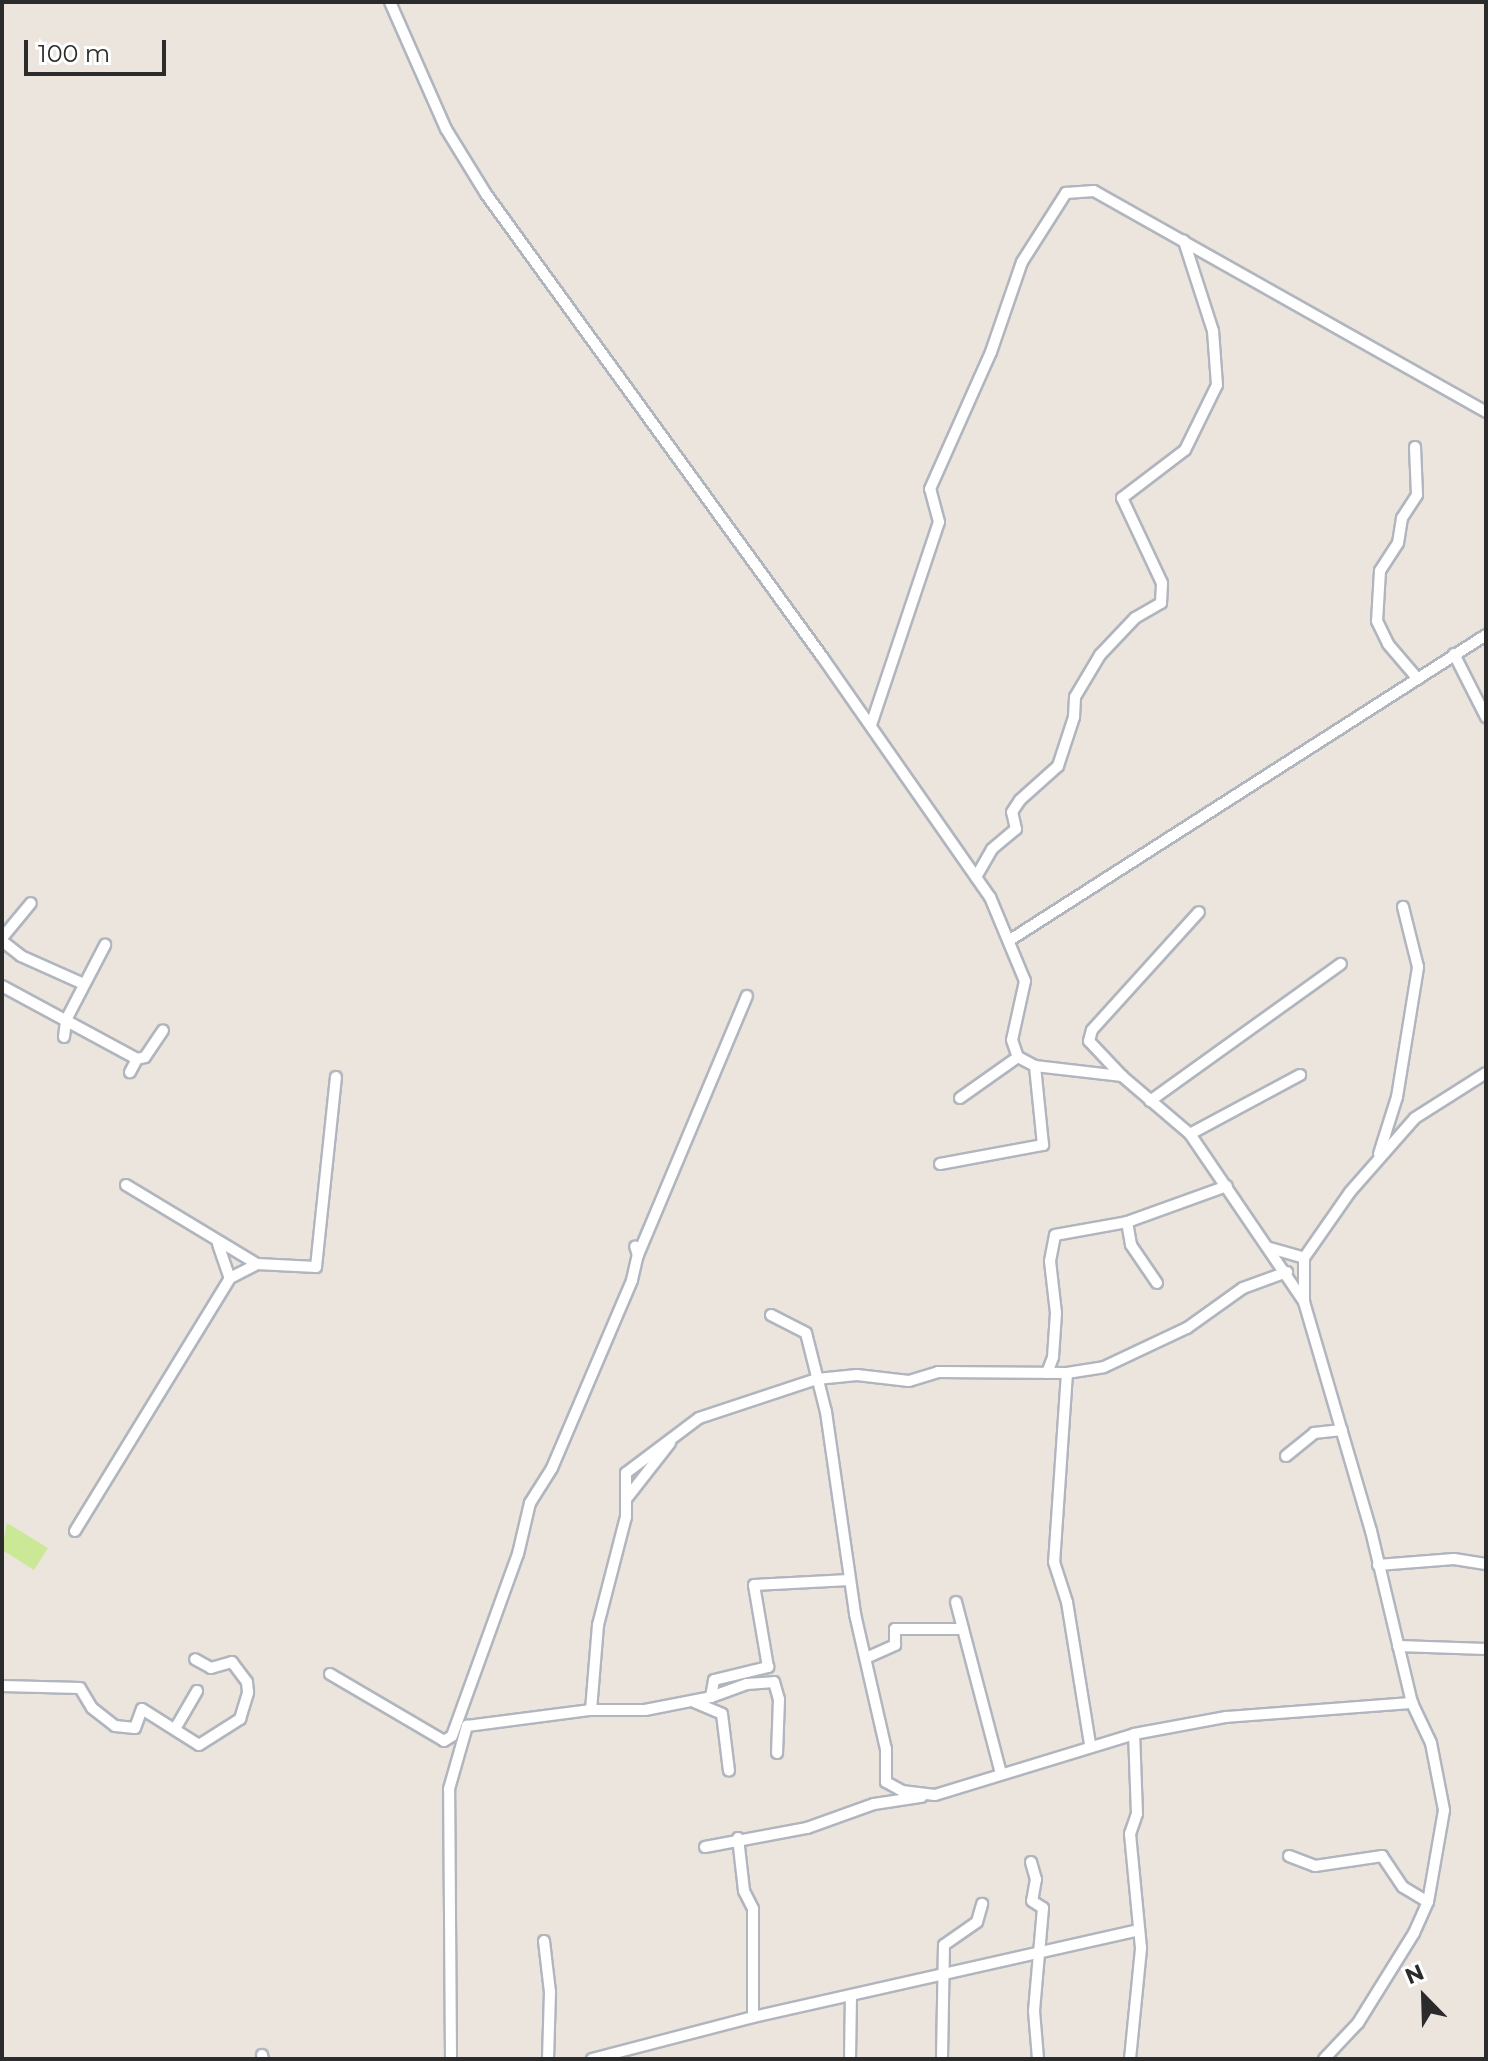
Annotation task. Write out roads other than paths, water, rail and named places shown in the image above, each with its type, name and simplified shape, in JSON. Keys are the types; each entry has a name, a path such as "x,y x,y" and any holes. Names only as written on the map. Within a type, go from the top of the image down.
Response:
{"street":[{"path":"390,2 432,101 486,194 871,725 976,877 1010,940 1025,981 1012,1040 1018,1057 1035,1066 1122,1076"},
{"path":"871,725 939,522 930,489 991,352 1022,262 1047,218 1066,193 1094,191 1486,412"},
{"path":"976,877 992,849 1016,829 1012,812 1020,800 1058,766 1074,717 1075,697 1100,655 1135,618 1161,603 1162,583 1122,498 1185,450 1217,385 1213,331 1184,241"},
{"path":"1415,447 1417,495 1402,518 1398,543 1380,571 1377,621 1388,644 1418,679"},
{"path":"1010,940 1486,635"},
{"path":"1454,654 1486,717"},
{"path":"31,903 2,940 21,956 84,984"},
{"path":"1378,1159 1397,1097 1418,967 1403,907"},
{"path":"1199,912 1092,1030 1089,1041 1122,1076 1190,1134 1287,1272 1304,1302 1342,1430 1412,1703 1431,1743 1444,1810 1428,1902 1393,1971 1358,2023 1324,2059"},
{"path":"64,1037 66,1020 105,945"},
{"path":"1150,1101 1341,964"},
{"path":"2,986 137,1059 145,1057 163,1030"},
{"path":"330,1674 444,1741 452,1736 518,1554 530,1503 552,1468 637,1250 747,996"},
{"path":"960,1098 1018,1057"},
{"path":"130,1072 137,1059"},
{"path":"940,1164 1043,1145 1035,1066"},
{"path":"1304,1302 1304,1258 1378,1159 1415,1118 1486,1073"},
{"path":"1190,1134 1300,1075"},
{"path":"126,1185 218,1244 257,1264 316,1267 336,1077"},
{"path":"1047,1373 1053,1357 1056,1313 1050,1261 1055,1235 1127,1222 1227,1186"},
{"path":"1127,1222 1131,1245 1157,1283"},
{"path":"218,1244 230,1278"},
{"path":"1270,1248 1304,1258"},
{"path":"75,1531 230,1278 257,1264"},
{"path":"591,1710 598,1625 627,1498 626,1473 699,1418 817,1379 857,1375 909,1381 938,1372 1067,1373 1141,1353 1243,1288 1287,1272"},
{"path":"771,1315 806,1333 826,1412 849,1580 886,1749 886,1782 902,1791 935,1795"},
{"path":"1067,1373 1054,1562 1067,1602 1090,1744"},
{"path":"1286,1456 1314,1433 1342,1430"},
{"path":"627,1498 672,1440"},
{"path":"1378,1565 1454,1559 1486,1564"},
{"path":"711,1697 714,1680 768,1667 754,1585 849,1580"},
{"path":"956,1602 1001,1774"},
{"path":"866,1658 895,1645 895,1629 963,1629"},
{"path":"1398,1646 1486,1649"},
{"path":"2,1686 80,1688 92,1708 115,1726 135,1728 142,1709 199,1745 227,1732 246,1705 247,1682 232,1662 211,1668 195,1659"},
{"path":"451,2059 449,1789 467,1726 591,1710 645,1710 694,1702 747,1684 774,1682 779,1699 777,1753"},
{"path":"175,1729 197,1691"},
{"path":"694,1702 722,1714 729,1771"},
{"path":"705,1847 738,1838 807,1828 874,1804 935,1795 1090,1744 1134,1734 1226,1717 1412,1703"},
{"path":"1130,2059 1141,1948 1136,1931 1130,1834 1137,1814 1134,1734"},
{"path":"738,1838 744,1891 753,1909 753,2017"},
{"path":"1289,1856 1315,1866 1382,1856 1403,1887 1428,1902"},
{"path":"1031,1862 1036,1879 1032,1901 1043,1908 1042,1953 1034,2011 1038,2059"},
{"path":"942,2059 941,1977 944,1945 977,1922 982,1904"},
{"path":"592,2059 753,2017 851,1998 1136,1931"},
{"path":"544,1941 550,1992 548,2059"},
{"path":"850,2059 851,1998"}]}
